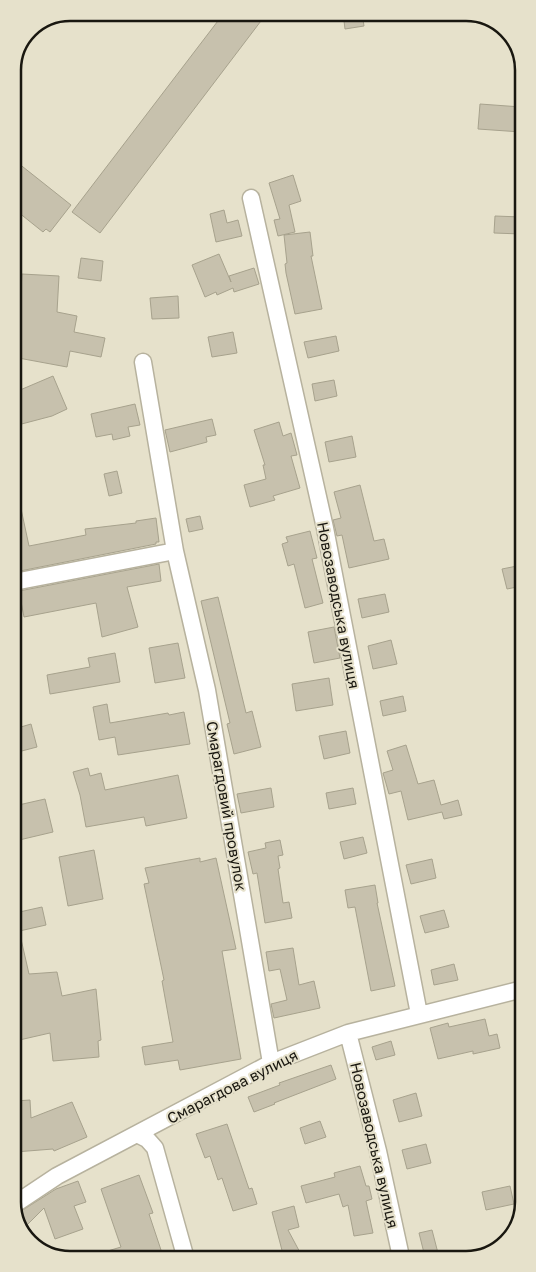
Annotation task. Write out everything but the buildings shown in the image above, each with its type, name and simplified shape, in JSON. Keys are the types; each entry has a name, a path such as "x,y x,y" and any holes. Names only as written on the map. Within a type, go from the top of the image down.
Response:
{"street":[{"name":"Новозаводська вулиця","path":"251,198 325,528 419,1014"},
{"name":"Смарагдовий провулок","path":"143,362 175,551 207,690 271,1063"},
{"path":"21,581 175,551"},
{"name":"Смарагдова вулиця","path":"21,1201 57,1176 271,1063 348,1033 515,991"},
{"name":"Новозаводська вулиця","path":"348,1033 378,1151 400,1251"},
{"path":"137,1134 147,1139 155,1148 184,1251"}]}
